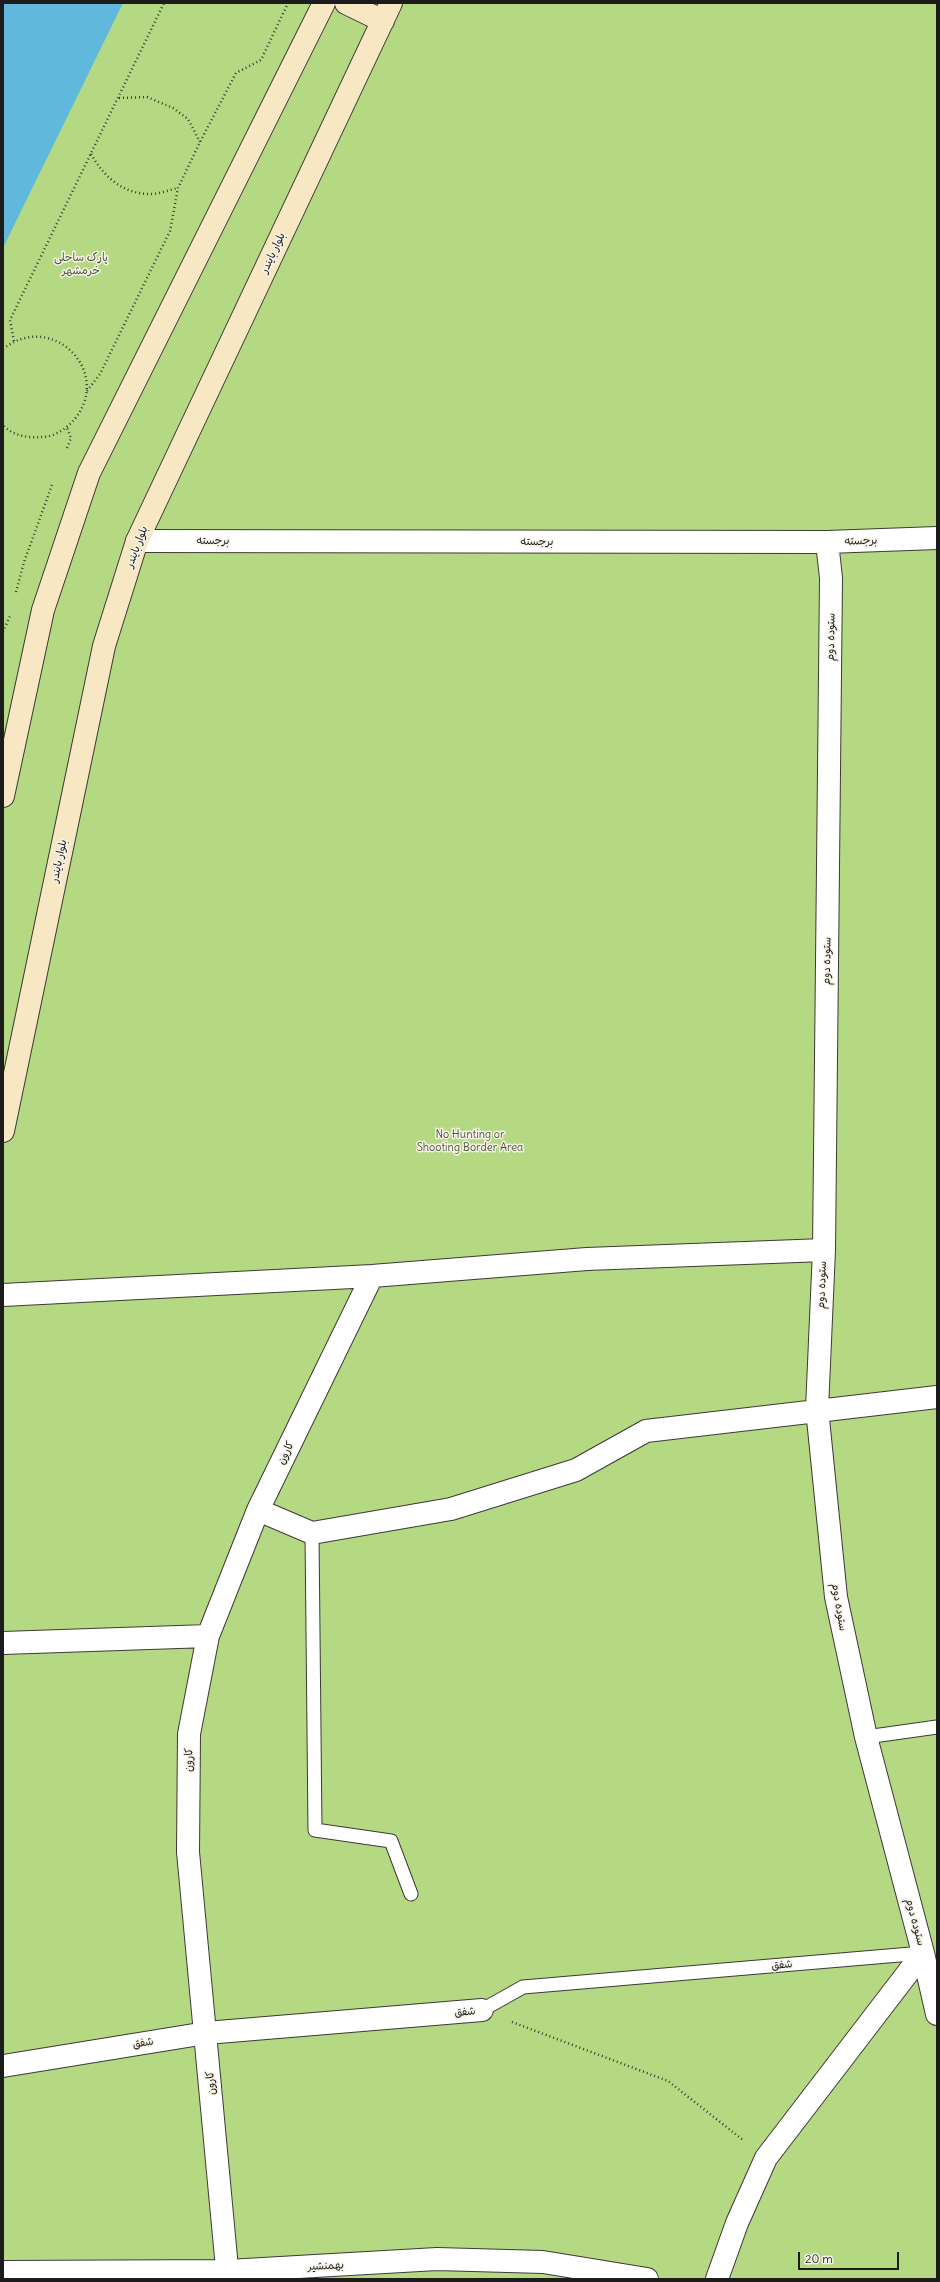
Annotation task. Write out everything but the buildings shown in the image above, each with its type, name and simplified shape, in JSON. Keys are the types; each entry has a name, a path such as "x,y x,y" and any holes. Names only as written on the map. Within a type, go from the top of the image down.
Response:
{"street":[{"path":"3,796 43,610 89,473 324,3"},
{"path":"346,3 387,12"},
{"name":"بلوار بایندر","path":"3,1131 104,646 137,541 387,12"},
{"name":"برجسته","path":"137,541 827,542 937,538"},
{"name":"ستوده دوم","path":"827,542 831,578 824,1250 817,1409 836,1597 866,1737 923,1953 937,2014"},
{"path":"3,1296 372,1276 587,1259 824,1250"},
{"name":"کارون","path":"228,2275 188,1852 189,1734 208,1636 258,1510 372,1276"},
{"path":"258,1510 312,1533 451,1508 554,1477 576,1470 646,1431 817,1409 937,1397"},
{"path":"3,1643 208,1636"},
{"path":"717,2279 737,2222 766,2158 923,1953"},
{"name":"شفق","path":"3,2066 206,2033 482,2010"},
{"name":"بهمنشیر","path":"3,2272 228,2275 437,2259 543,2262 647,2279"}],"lane":[{"path":"312,1533 315,1830 391,1841 411,1894"},
{"path":"866,1737 937,1727"},
{"name":"شفق","path":"482,2010 523,1987 923,1953"}],"path":[{"path":"14,340 10,320 164,3"},
{"path":"3,425 7,429 26,438 48,437 67,428 81,411 87,391 100,374 170,231 178,188 200,142 236,73 261,60 288,3"},
{"path":"119,98 147,97 173,108 188,119 200,142"},
{"path":"91,154 102,172 123,188 151,194 178,188"},
{"path":"3,349 14,340 34,336 55,340 73,351 84,369 87,391"},
{"path":"482,2010 668,2081 766,2158"}],"green space":[{"name":"No Hunting or Shooting Border Area","path":"3,3 937,3 937,2279 3,2279"}],"water":[{"path":"3,3 123,3 3,248"}],"park label":[{"name":"پارک ساحلی خرمشهر","path":"81,264"}]}
